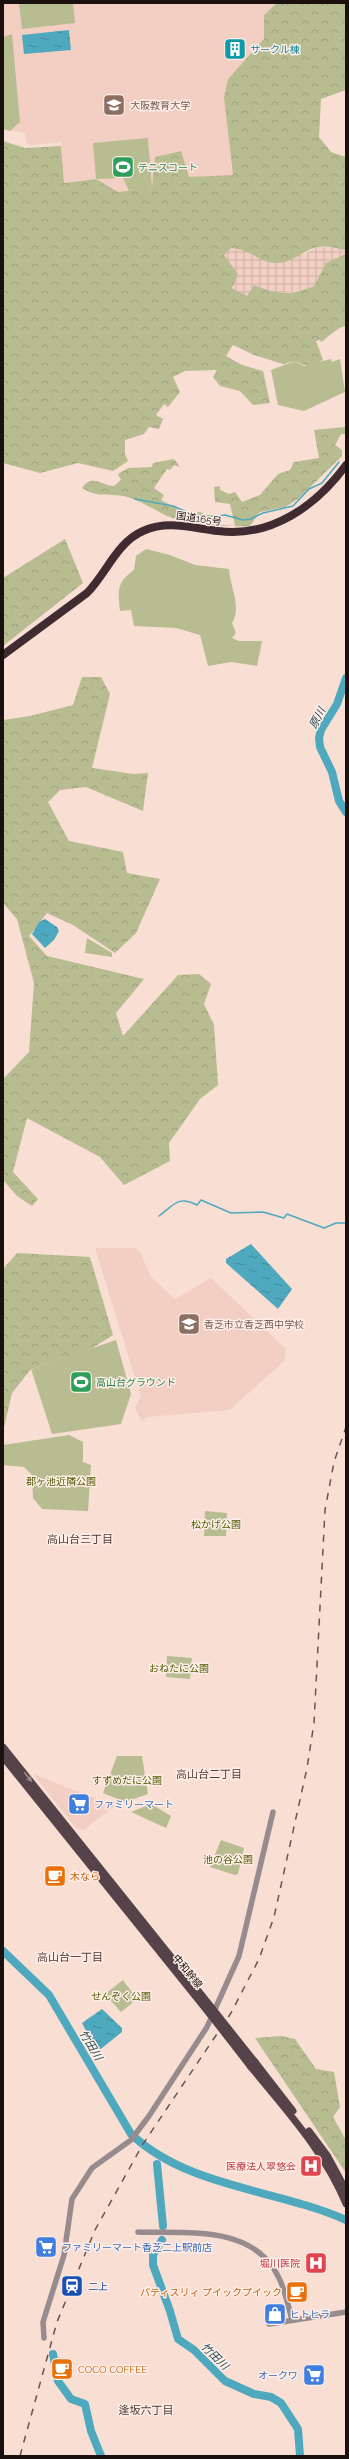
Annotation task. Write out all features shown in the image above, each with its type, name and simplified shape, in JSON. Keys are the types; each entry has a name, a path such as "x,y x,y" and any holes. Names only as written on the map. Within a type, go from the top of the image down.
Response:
{"highway":[{"name":"国道165号","path":"3,655 87,594 97,584 125,544 142,531 172,524 219,531 250,530 265,527 289,518 307,507 325,491 346,465"}],"main road":[{"name":"中和幹線","path":"3,1747 210,2011"},
{"name":"中和幹線","path":"3,1757 327,2155 346,2190"},
{"name":"中和幹線","path":"253,2064 322,2157 338,2184 346,2204"}],"street":[{"path":"44,2338 43,2322 64,2255 72,2200 92,2168 131,2140 149,2116 207,2027 239,1956 273,1812"},
{"path":"138,2232 220,2234 240,2241 265,2258 278,2275 286,2296 292,2320"},
{"path":"269,2324 346,2312"}],"shaded area":[{"name":"大阪教育大学","path":"3,3 277,3 264,15 264,39 228,79 224,97 233,175 118,192 99,183 96,179 64,183 61,142 31,145 26,142 25,133 3,129"},
{"path":"319,246 346,250 346,254 326,264 314,286 302,290 276,294 254,285 247,297 232,288 224,255 231,248 241,248 256,257 304,254"},
{"name":"香芝市立香芝西中学校","path":"95,1248 134,1248 140,1252 151,1277 175,1299 211,1278 286,1349 284,1361 230,1410 148,1417 142,1421 135,1408 141,1397"},
{"path":"33,1774 115,1806 83,1830 76,1828"}],"green space":[{"path":"19,3 73,3 75,23 22,29"},
{"path":"277,3 346,3 346,90 321,99 319,137 331,152 346,157 346,250 318,247 308,250 288,261 275,263 264,260 248,252 231,248 224,255 238,274 232,288 247,296 254,285 270,291 284,293 290,293 314,286 326,263 346,254 346,326 336,330 321,342 320,340 316,341 323,360 314,365 304,365 295,361 283,364 254,355 233,345 226,356 242,365 263,371 270,403 253,405 240,391 220,386 213,377 217,370 185,371 173,377 180,392 168,407 164,404 156,415 163,419 159,429 149,427 144,434 125,440 125,454 128,461 113,471 78,463 40,473 3,463 3,141 25,148 61,146 64,183 96,179 118,192 152,188 155,157 181,151 189,177 233,175 224,97 228,79 264,39 264,15"},
{"path":"12,34 20,122 10,131 3,129 3,37"},
{"name":"テニスコート","path":"148,138 152,188 129,191 123,178 96,179 93,143"},
{"path":"331,359 332,362 340,359 345,392 304,411 278,405 271,370 295,361 304,366"},
{"path":"345,427 346,434 341,434 335,445 342,450 342,456 298,499 285,507 260,512 250,526 235,526 230,504 215,502 214,487 220,486 220,490 229,494 235,492 242,502 260,495 278,474 290,470 294,462 319,458 314,430"},
{"path":"174,459 180,467 174,465 170,470 167,469 154,488 164,495 161,500 188,514 200,512 206,515 221,515 222,519 212,524 235,526 195,523 184,521 165,515 129,497 98,494 82,488 90,481 97,481 114,486 121,480 118,474 128,468 152,467 153,463"},
{"path":"65,539 83,583 3,646 3,578"},
{"path":"146,549 170,555 195,565 229,569 236,604 235,617 232,623 236,633 232,638 239,641 262,641 257,666 231,662 208,666 200,635 176,628 134,626 131,610 120,611 119,593 121,583 134,570 136,556"},
{"path":"82,677 101,677 110,694 92,768 134,774 148,773 143,811 86,787 60,790 48,802 69,841 123,852 127,873 160,879 136,933 115,953 73,925 47,913 29,936 47,956 144,979 116,1013 123,1036 178,975 199,974 211,984 204,1004 214,1025 218,1085 200,1099 169,1143 170,1161 124,1185 100,1157 27,1118 13,1172 38,1199 32,1206 17,1196 3,1180 3,1079 29,1052 34,983 17,919 3,903 3,720 30,716 73,705"},
{"path":"87,938 112,953 112,957 85,953"},
{"path":"17,1253 90,1257 113,1335 91,1349 31,1369 12,1393 3,1432 3,1269"},
{"name":"高山台グラウンド","path":"116,1340 131,1394 121,1424 52,1434 31,1369"},
{"name":"郡ヶ池近隣公園","path":"69,1435 83,1442 83,1462 91,1465 88,1511 42,1509 33,1498 32,1475 24,1467 3,1465 3,1445"},
{"name":"松かげ公園","path":"205,1511 227,1513 226,1536 204,1536"},
{"name":"おねたに公園","path":"167,1656 192,1658 190,1679 166,1677"},
{"name":"すずめだに公園","path":"117,1756 142,1756 148,1794 125,1802 103,1793"},
{"path":"151,1804 171,1816 166,1828 131,1812"},
{"name":"池の谷公園","path":"221,1840 244,1848 238,1874 235,1875 210,1867"},
{"name":"せんぞく公園","path":"123,1980 137,1999 121,2012 105,1994"},
{"path":"281,2036 295,2039 316,2069 334,2072 340,2107 333,2117 346,2140 346,2173 255,2038"}],"water":[{"path":"69,30 71,50 24,54 22,35"},
{"path":"45,919 57,927 59,931 54,940 45,948 32,934 39,922"},
{"path":"251,1244 292,1289 278,1309 226,1263 226,1259"},
{"path":"102,2009 122,2028 122,2032 97,2052 82,2023"}],"waterway":[{"path":"135,499 173,506 194,515 209,517 225,515 243,520 251,519 263,513 293,506 309,489 322,483 339,462"},
{"name":"原川","path":"346,678 337,704 321,730 319,738 320,747 332,772 339,801 346,812"},
{"path":"159,1216 173,1205 181,1201 191,1202 197,1205 201,1200 231,1213 263,1212 284,1218 287,1214 324,1228 336,1223 346,1223"},
{"name":"竹田川","path":"3,1951 49,1995 131,2134 154,2152 179,2166 206,2177 291,2201 346,2220"},
{"name":"竹田川","path":"157,2164 163,2226"},
{"name":"竹田川","path":"162,2240 153,2255 153,2265 170,2311 178,2339 194,2350 225,2381 254,2394 271,2397 281,2403 298,2429 300,2456"},
{"path":"53,2354 58,2381 71,2399 85,2404 91,2431 101,2456"}],"railway":[{"path":"20,2456 57,2322 95,2230 143,2144 231,2013 259,1959 274,1917 307,1768 314,1723 325,1510 334,1462 346,1427"}],"place":[{"name":"サークル棟","path":"235,49"},
{"name":"大阪教育大学","path":"114,105"},
{"name":"テニスコート","path":"123,167"},
{"name":"香芝市立香芝西中学校","path":"189,1324"},
{"name":"高山台グラウンド","path":"81,1382"},
{"name":"ファミリーマート","path":"79,1804"},
{"name":"木なら","path":"55,1876"},
{"name":"医療法人翠悠会","path":"311,2166"},
{"name":"ファミリーマート香芝二上駅前店","path":"46,2247"},
{"name":"堀川医院","path":"316,2263"},
{"name":"二上","path":"72,2286"},
{"name":"パティスリィ プイックプイック","path":"297,2292"},
{"name":"ヒトヒラ","path":"275,2314"},
{"name":"COCO COFFEE","path":"62,2369"},
{"name":"オークワ","path":"314,2375"}],"district":[{"name":"高山台三丁目","path":"80,1539"},
{"name":"高山台二丁目","path":"209,1774"},
{"name":"高山台一丁目","path":"70,1957"},
{"name":"逢坂六丁目","path":"146,2410"}]}
